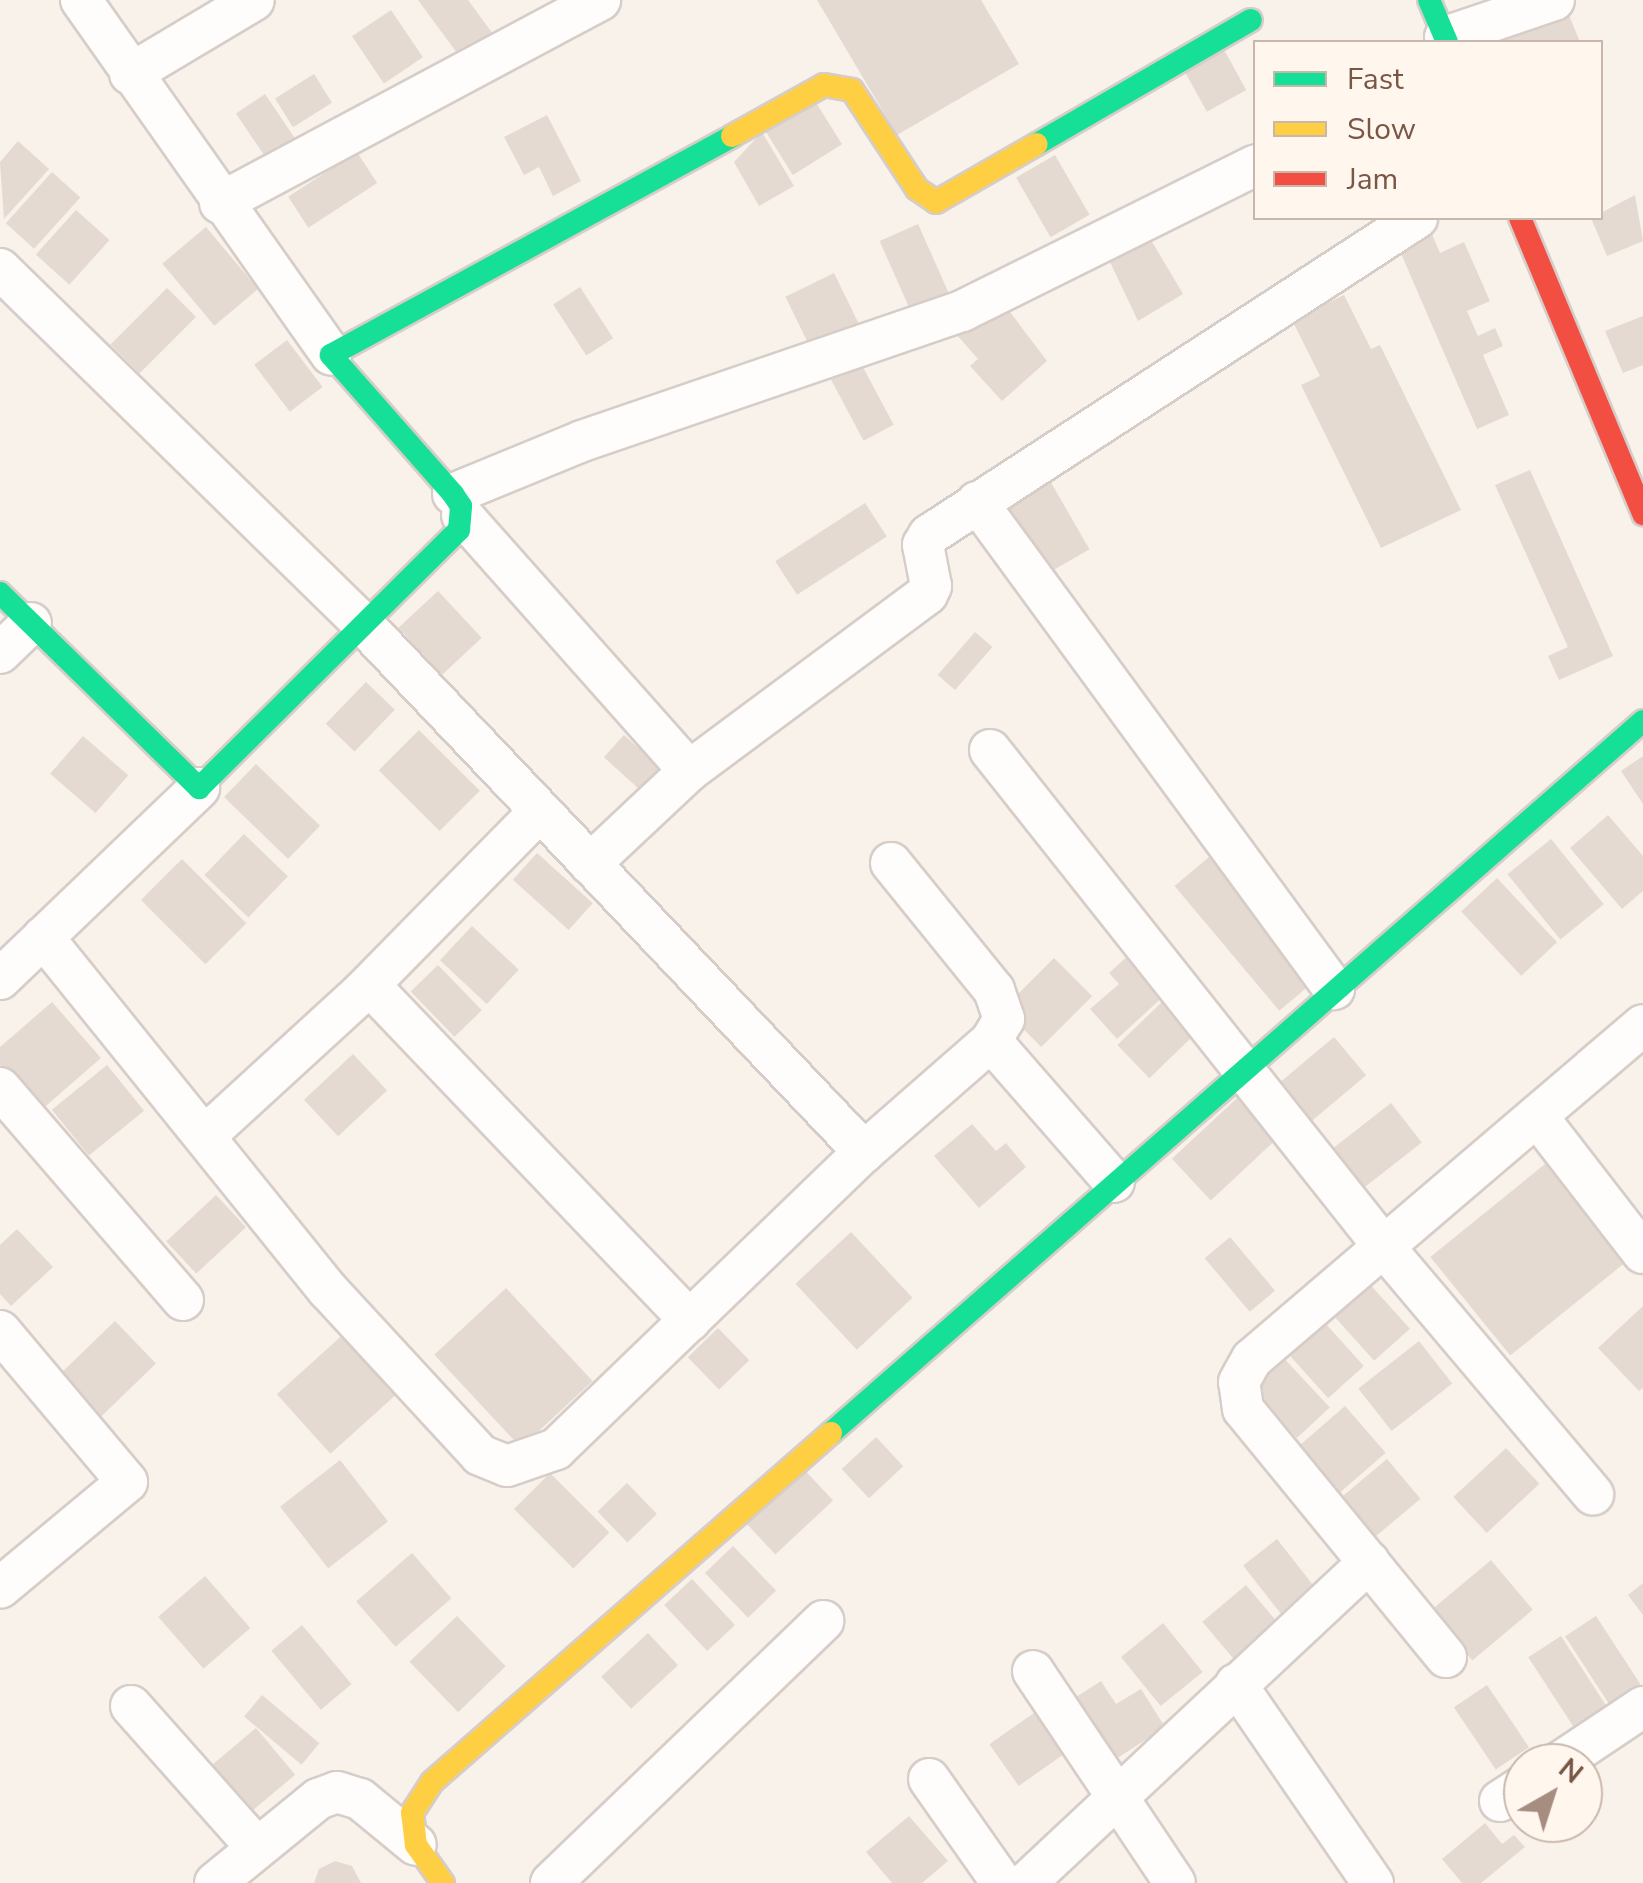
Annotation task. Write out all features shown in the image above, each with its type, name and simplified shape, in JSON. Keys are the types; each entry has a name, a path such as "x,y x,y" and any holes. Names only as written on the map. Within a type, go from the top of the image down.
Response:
{"street":[{"path":"81,0 220,203 331,355 688,770"},
{"path":"130,74 254,0"},
{"path":"220,203 600,0"},
{"path":"1430,0 1446,40 1554,0"},
{"path":"331,355 824,86 852,90 918,189 936,202 953,198 1252,21"},
{"path":"457,504 582,441 962,311 1253,166"},
{"path":"590,864 688,770 927,594 932,586 924,539 1415,220"},
{"path":"1521,220 1643,514"},
{"path":"0,269 362,624 864,1152"},
{"path":"978,502 1334,989"},
{"path":"0,979 362,624 456,540 457,504"},
{"path":"0,593 199,788"},
{"path":"0,653 31,623"},
{"path":"416,1844 412,1813 432,1782 1643,720"},
{"path":"990,750 1384,1246 1593,1494"},
{"path":"206,1135 362,992 538,812"},
{"path":"43,936 340,1304 480,1455 507,1466 556,1449 864,1152 992,1042 1004,1019 994,990 890,863"},
{"path":"362,992 390,1000 690,1320"},
{"path":"1446,1657 1243,1409 1239,1382 1252,1359 1643,1025"},
{"path":"992,1042 1114,1182"},
{"path":"0,1088 183,1300"},
{"path":"1537,1116 1643,1253"},
{"path":"0,1331 128,1482 0,1588"},
{"path":"1026,1883 1115,1793 1369,1562"},
{"path":"551,1883 823,1621"},
{"path":"1033,1671 1175,1883"},
{"path":"1236,1684 1374,1883"},
{"path":"131,1706 256,1848"},
{"path":"1588,1743 1643,1707"},
{"path":"929,1778 1002,1883"},
{"path":"215,1883 256,1848 336,1792 360,1799 416,1844 442,1883"}],"building":[{"path":"418,0 468,0 493,34 460,57"},
{"path":"817,0 981,0 1019,64 897,135"},
{"path":"391,10 423,57 384,84 352,36"},
{"path":"1568,13 1579,40 1504,40"},
{"path":"1223,48 1246,90 1207,112 1184,70"},
{"path":"314,74 332,103 293,127 275,98"},
{"path":"265,94 297,141 268,161 236,114"},
{"path":"815,101 842,144 793,175 766,132"},
{"path":"547,115 581,181 553,196 539,167 524,175 504,137"},
{"path":"762,132 794,186 759,206 734,162"},
{"path":"18,141 49,169 4,219 0,162"},
{"path":"357,152 377,183 308,228 288,197"},
{"path":"1055,155 1090,215 1051,237 1016,178"},
{"path":"52,172 80,197 34,249 6,223"},
{"path":"1635,195 1643,241 1607,256 1592,220 1603,220 1603,212"},
{"path":"76,210 109,240 69,285 36,255"},
{"path":"918,224 953,303 915,320 880,241"},
{"path":"206,227 258,289 214,326 162,264"},
{"path":"1432,234 1440,253 1464,242 1490,301 1467,311 1478,336 1495,328 1503,346 1483,355 1509,415 1477,429 1399,249"},
{"path":"1151,240 1183,294 1138,321 1110,262"},
{"path":"834,273 862,331 814,354 785,297"},
{"path":"580,287 613,338 586,356 553,304"},
{"path":"167,288 196,317 139,374 110,345"},
{"path":"1344,295 1371,349 1380,345 1461,510 1381,548 1301,385 1320,376 1292,320"},
{"path":"998,296 1047,361 1002,401 970,366 978,359 956,334"},
{"path":"1643,316 1643,365 1623,373 1605,331"},
{"path":"287,340 323,387 290,412 254,365"},
{"path":"857,356 894,425 864,441 827,372"},
{"path":"1530,470 1613,656 1559,680 1548,656 1568,647 1495,485"},
{"path":"1046,474 1090,549 1044,576 1000,500"},
{"path":"865,503 887,537 797,595 775,561"},
{"path":"438,591 482,638 442,675 399,628"},
{"path":"975,632 992,647 955,690 938,675"},
{"path":"366,682 395,710 354,752 326,724"},
{"path":"419,730 480,791 440,831 379,770"},
{"path":"624,735 669,775 649,797 604,757"},
{"path":"83,736 128,775 95,813 50,774"},
{"path":"1643,756 1643,804 1621,771"},
{"path":"256,764 320,826 288,859 224,797"},
{"path":"1608,815 1643,856 1643,891 1622,909 1570,848"},
{"path":"244,834 288,876 248,917 204,875"},
{"path":"1551,839 1604,904 1560,940 1507,874"},
{"path":"537,853 593,903 569,930 513,880"},
{"path":"1209,857 1314,982 1279,1011 1175,886"},
{"path":"182,859 246,923 205,964 141,900"},
{"path":"1497,878 1557,942 1521,976 1461,911"},
{"path":"472,926 519,970 487,1004 440,960"},
{"path":"1130,954 1166,994 1117,1039 1090,1009 1119,984 1109,973"},
{"path":"1054,958 1092,996 1041,1047 1003,1009"},
{"path":"438,965 482,1010 454,1037 411,991"},
{"path":"52,1002 101,1058 40,1111 0,1065 0,1047"},
{"path":"1162,1002 1194,1035 1149,1078 1117,1045"},
{"path":"1334,1037 1366,1075 1305,1127 1273,1088"},
{"path":"353,1054 387,1091 338,1136 304,1100"},
{"path":"107,1065 144,1111 89,1156 52,1110"},
{"path":"1237,1098 1276,1140 1211,1200 1172,1159"},
{"path":"1391,1103 1422,1142 1362,1189 1331,1150"},
{"path":"972,1124 996,1151 1006,1143 1026,1167 979,1208 934,1156"},
{"path":"1550,1160 1630,1259 1510,1356 1430,1257"},
{"path":"216,1195 246,1227 196,1274 166,1241"},
{"path":"17,1229 53,1267 11,1306 0,1294 0,1245"},
{"path":"851,1232 912,1298 857,1350 795,1284"},
{"path":"1230,1237 1275,1291 1250,1312 1205,1258"},
{"path":"1357,1270 1410,1329 1374,1361 1321,1302"},
{"path":"506,1288 593,1381 521,1448 434,1355"},
{"path":"1643,1306 1643,1388 1639,1391 1598,1348"},
{"path":"115,1321 156,1363 101,1417 60,1374"},
{"path":"1325,1323 1364,1366 1328,1398 1289,1355"},
{"path":"718,1328 749,1360 719,1390 688,1357"},
{"path":"346,1332 400,1391 330,1454 277,1394"},
{"path":"1419,1341 1452,1384 1392,1431 1358,1388"},
{"path":"1280,1354 1330,1407 1297,1438 1247,1385"},
{"path":"1345,1406 1386,1453 1340,1493 1299,1446"},
{"path":"876,1437 903,1466 869,1498 842,1469"},
{"path":"1506,1448 1539,1484 1487,1533 1453,1497"},
{"path":"1387,1459 1420,1499 1374,1538 1340,1498"},
{"path":"340,1460 388,1521 328,1568 280,1507"},
{"path":"799,1464 833,1501 775,1554 741,1518"},
{"path":"550,1473 609,1532 573,1568 514,1509"},
{"path":"627,1483 657,1514 627,1542 598,1511"},
{"path":"1277,1539 1315,1587 1281,1614 1243,1565"},
{"path":"733,1546 776,1591 748,1618 705,1573"},
{"path":"412,1553 451,1598 396,1647 356,1602"},
{"path":"1491,1560 1533,1610 1472,1661 1430,1611"},
{"path":"205,1576 250,1628 203,1669 158,1617"},
{"path":"692,1579 735,1625 707,1651 664,1605"},
{"path":"1643,1583 1643,1615 1628,1595"},
{"path":"1246,1585 1279,1625 1236,1661 1202,1622"},
{"path":"457,1616 506,1666 458,1712 410,1662"},
{"path":"1596,1616 1643,1688 1612,1709 1565,1636"},
{"path":"1163,1623 1203,1672 1161,1706 1121,1657"},
{"path":"302,1625 351,1684 321,1710 271,1651"},
{"path":"648,1633 678,1665 631,1709 601,1677"},
{"path":"1561,1636 1608,1708 1575,1729 1528,1657"},
{"path":"1101,1681 1116,1704 1141,1689 1165,1727 1116,1759 1076,1697"},
{"path":"1487,1685 1526,1743 1503,1743 1503,1765 1496,1770 1454,1707"},
{"path":"262,1695 319,1743 301,1765 244,1716"},
{"path":"1041,1708 1070,1750 1019,1786 989,1744"},
{"path":"256,1728 295,1775 243,1818 204,1772"},
{"path":"909,1816 948,1861 922,1883 892,1883 866,1852"},
{"path":"1485,1823 1502,1844 1521,1843 1525,1847 1481,1883 1462,1883 1442,1859"},
{"path":"335,1861 352,1866 361,1883 314,1883 319,1869"}],"traffic: fast":[{"path":"1429,0 1446,40"},
{"path":"1037,144 1251,20"},
{"path":"0,593 199,788 459,530 461,506 453,494 331,355 732,136"},
{"path":"831,1433 1643,721"}],"traffic: slow":[{"path":"732,136 824,85 852,90 917,189 936,202 1037,144"},
{"path":"443,1883 416,1845 412,1813 432,1782 831,1433"}],"traffic: jam":[{"path":"1521,220 1643,514"}]}
